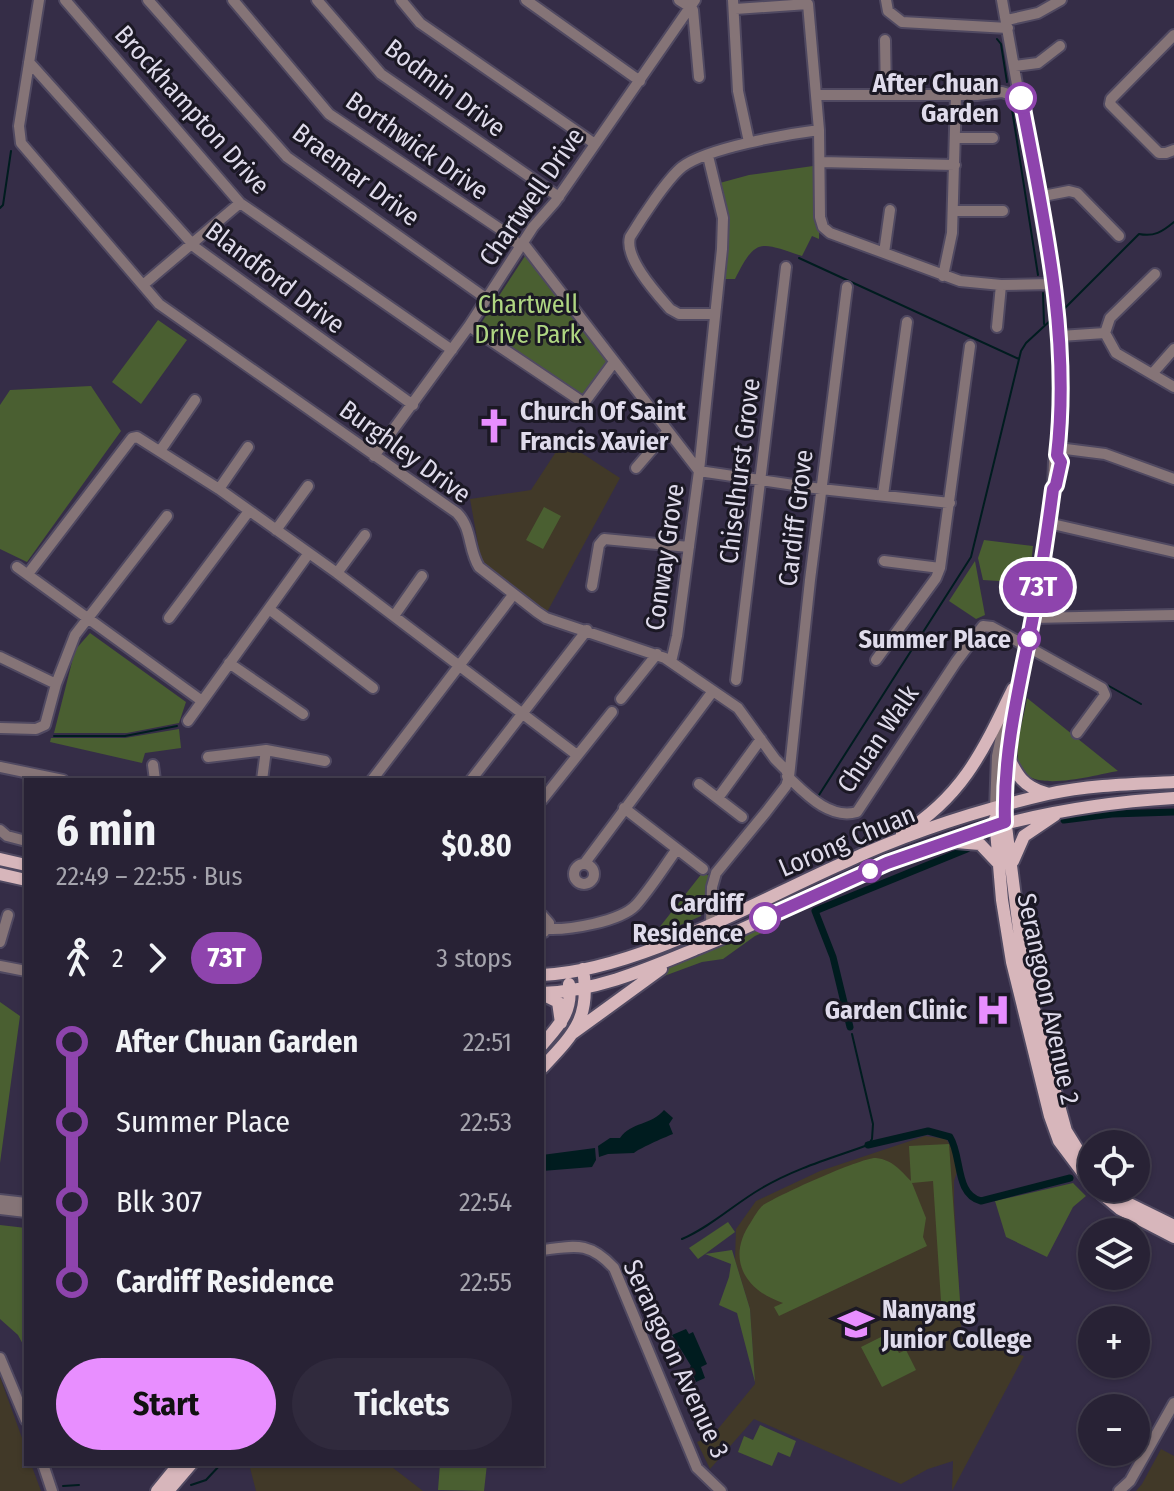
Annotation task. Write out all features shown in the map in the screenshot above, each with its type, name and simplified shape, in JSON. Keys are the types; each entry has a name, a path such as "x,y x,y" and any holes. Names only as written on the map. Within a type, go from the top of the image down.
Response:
{"main road":[{"path":"882,846 912,828 949,797 980,757 1013,689"},
{"path":"1007,755 1022,782 1033,790 1049,794"},
{"name":"Lorong Chuan","path":"544,975 568,973 662,944 882,846 1000,808 1049,794 1103,786 1174,782"},
{"name":"Lorong Chuan","path":"544,994 634,975 865,873 1000,824 1065,809 1174,798"},
{"name":"Serangoon Avenue 2","path":"1000,808 998,863 1013,969 1050,1116 1059,1141 1078,1167"},
{"path":"1011,869 1014,853 1024,836 1065,809"},
{"name":"Serangoon Avenue 2","path":"1000,824 1011,869 1023,961 1058,1106 1066,1131 1078,1150"},
{"path":"944,842 980,844 998,863"},
{"path":"0,859 24,865"},
{"path":"0,874 24,880"},
{"path":"544,1066 573,1033 680,956"},
{"path":"573,1033 584,1012 586,987 583,969"},
{"path":"544,1043 568,1011 568,973"},
{"path":"544,995 558,1002 561,1023"},
{"name":"Serangoon Avenue 2","path":"1111,1202 1174,1237"},
{"path":"1125,1202 1174,1226"},
{"path":"157,1491 177,1466"},
{"path":"168,1491 189,1466"}],"street":[{"path":"29,62 39,0"},
{"name":"Brockhampton Drive","path":"65,0 240,203 452,350"},
{"name":"Braemar Drive","path":"148,0 287,157 487,299"},
{"name":"Borthwick Drive","path":"233,0 329,114 522,245 699,471"},
{"name":"Bodmin Drive","path":"317,0 381,74 559,197"},
{"path":"401,0 420,23 595,144"},
{"path":"526,0 640,81"},
{"path":"679,0 692,4 699,77"},
{"path":"886,0 888,11 902,22 1008,24 1061,0"},
{"path":"1000,808 1053,489 1061,462 1058,452 1061,387 1058,315 1004,1"},
{"name":"Chartwell Drive","path":"374,456 469,326 522,245 559,197 692,4"},
{"path":"749,142 738,91 734,5 808,4 817,95 820,217 823,227 830,233 960,281 1017,286 1053,284"},
{"path":"1174,35 1111,99 1110,104 1159,153 1174,150"},
{"path":"885,40 886,95"},
{"path":"1015,66 1038,63 1060,46"},
{"name":"Burghley Drive","path":"29,62 19,126 21,143 159,304 461,516 476,564 513,595 546,618 657,654 743,713 789,777"},
{"name":"Blandford Drive","path":"29,62 192,245 413,405"},
{"path":"1002,92 1018,81"},
{"path":"817,95 1002,92 1021,98"},
{"path":"943,276 953,211 956,95"},
{"path":"715,314 679,314 672,311 631,257 628,245 632,233 678,171 694,160 749,142 819,130"},
{"path":"955,138 993,138"},
{"name":"Conway Grove","path":"671,662 699,471 723,218 708,156"},
{"path":"820,162 955,165"},
{"path":"1038,197 1069,191 1077,193 1119,236"},
{"path":"143,285 240,203"},
{"path":"884,253 890,210"},
{"path":"953,211 1003,211"},
{"path":"1017,286 1041,279 1049,258"},
{"name":"Chiselhurst Grove","path":"736,680 786,267"},
{"path":"1155,274 1110,318 1105,333 1116,353 1174,387"},
{"path":"997,327 1001,285"},
{"name":"Cardiff Grove","path":"789,777 789,755 847,287"},
{"path":"883,495 907,322"},
{"path":"469,326 584,403 614,362"},
{"path":"1060,336 1105,333"},
{"path":"876,660 936,578 940,568 970,346"},
{"path":"1152,374 1174,349"},
{"path":"160,451 195,400"},
{"path":"636,468 667,432"},
{"path":"28,574 132,438 137,437 219,489 337,573 577,755"},
{"path":"219,489 248,447"},
{"path":"1058,452 1105,454 1174,479"},
{"path":"699,471 821,489 950,503"},
{"path":"276,530 308,486"},
{"path":"169,618 249,511"},
{"path":"0,728 41,728 47,721 69,647 167,516"},
{"path":"1048,523 1174,552"},
{"path":"337,573 365,535"},
{"path":"592,586 599,545 604,539 689,547"},
{"path":"188,721 309,553"},
{"path":"884,561 940,568"},
{"path":"17,567 202,701"},
{"path":"394,616 422,576"},
{"path":"373,778 513,595"},
{"path":"269,609 373,688"},
{"path":"1032,618 1174,615"},
{"name":"Chuan Walk","path":"789,777 813,801 842,813 855,813 977,631 983,626 992,627 1027,646"},
{"path":"473,778 587,630"},
{"path":"1027,646 1102,688 1105,695 1077,733"},
{"path":"621,699 657,654"},
{"path":"0,657 56,684"},
{"path":"229,663 303,714"},
{"path":"1000,808 1000,738 1013,689 1022,669"},
{"path":"584,864 713,691"},
{"path":"544,797 612,712"},
{"path":"718,798 761,739"},
{"path":"208,757 266,750 325,761"},
{"path":"262,778 266,750"},
{"path":"775,759 785,759 789,755"},
{"path":"153,765 155,778"},
{"path":"0,767 53,778"},
{"path":"711,924 712,887 716,873 786,786 789,777"},
{"path":"699,784 742,817"},
{"path":"624,808 703,869"},
{"path":"0,830 7,836 24,840"},
{"path":"544,931 582,926 623,914 635,906 677,849"},
{"path":"0,942 8,915"},
{"path":"0,966 24,971"},
{"path":"0,1200 24,1203"},
{"path":"0,1209 24,1212"},
{"name":"Serangoon Avenue 3","path":"544,1250 584,1247 598,1252 614,1268 697,1468 721,1491"},
{"path":"0,1358 24,1415"},
{"path":"1119,1491 1130,1481 1174,1403"},
{"path":"44,1466 52,1491"}],"shaded area":[{"path":"563,441 620,478 546,614 482,566 470,499 531,490"},
{"path":"664,1110 673,1118 669,1124 673,1134 634,1153 599,1157 598,1146 610,1138 620,1138"},
{"name":"Nanyang Junior College","path":"925,1136 946,1139 954,1151 958,1169 954,1181 954,1202 962,1339 1024,1356 952,1491 953,1461 928,1469 901,1484 754,1419 710,1469 697,1442 713,1435 755,1384 750,1309 735,1260 736,1229 756,1201 820,1171"},
{"path":"595,1148 596,1160 592,1167 544,1171 544,1155"},
{"path":"686,1329 689,1334 693,1332 707,1364 701,1367 705,1378 696,1382 691,1366 672,1335"},
{"path":"0,1377 24,1443 24,1466 32,1466 41,1491 0,1491"},
{"path":"1161,1449 1174,1456 1174,1491 1136,1491 1142,1484"},
{"path":"250,1466 391,1466 423,1491 256,1491"}],"green space":[{"path":"820,165 819,239 812,236 802,256 761,246 748,256 735,279 720,279 725,226 716,184 749,175"},
{"name":"Chartwell Drive Park","path":"525,256 608,361 581,396 478,328"},
{"path":"158,320 187,340 141,404 112,382"},
{"path":"91,386 121,431 27,562 0,549 0,405 10,390"},
{"path":"544,507 561,516 543,549 526,540"},
{"path":"984,540 1033,546 1029,583 983,580 978,558"},
{"path":"975,561 985,615 976,619 949,601"},
{"path":"90,633 186,702 179,723 127,733 54,733 75,650"},
{"path":"1027,698 1118,771 1045,781 1032,778 1022,771 1018,745"},
{"path":"179,729 181,748 145,753 142,763 50,742 51,738 125,738"},
{"path":"703,872 709,876 701,916 651,938"},
{"path":"777,915 777,926 755,936 723,959 702,962 656,979 648,975"},
{"path":"0,1002 20,1016 0,1163"},
{"path":"949,1144 961,1315 942,1316 933,1181 912,1183 926,1218 923,1237 927,1246 779,1316 774,1307 783,1303 758,1290 749,1281 740,1260 740,1248 744,1235 762,1206 818,1178 868,1159 887,1161 911,1181 909,1146"},
{"path":"1073,1183 1078,1188 1079,1202 1073,1207 1047,1257 1006,1237 995,1201"},
{"path":"728,1222 735,1232 698,1259 689,1248"},
{"path":"0,1225 24,1228 24,1346 18,1335 0,1319"},
{"path":"732,1250 750,1309 755,1382 737,1313 719,1305 731,1264 705,1254"},
{"path":"889,1333 899,1353 906,1350 916,1370 882,1387 861,1347"},
{"path":"760,1425 796,1441 790,1457 778,1452 772,1466 738,1452 744,1436 753,1440"},
{"path":"440,1466 487,1466 484,1491 438,1490"}],"waterway":[{"path":"997,39 1001,44 1007,82"},
{"path":"1011,103 1038,275"},
{"path":"0,208 11,151"},
{"path":"1063,310 1139,234 1158,233 1174,222"},
{"path":"799,258 1019,359"},
{"path":"1043,293 1044,324"},
{"path":"819,795 971,557 1021,351 1052,319"},
{"path":"1036,645 1141,704"},
{"path":"54,736 125,736 177,726"},
{"path":"1064,820 1112,814 1174,812"},
{"path":"850,1027 833,957 815,911 967,849"},
{"path":"682,1239 775,1181 868,1145 872,1139 873,1124 852,1034"},
{"path":"868,1145 928,1131 950,1137 963,1183 967,1191 981,1201 1070,1178"},
{"path":"191,1485 206,1480 219,1466"},
{"path":"63,1486 79,1485"}],"bus line":[{"name":"73T","path":"765,918 887,863 1005,822 1004,785 1009,737 1053,489 1061,462 1057,455 1062,372 1059,321 1021,98"}],"place":[{"name":"After Chuan Garden","path":"1021,98"},
{"name":"Church Of Saint Francis Xavier","path":"494,426"},
{"name":"Summer Place","path":"1029,639"},
{"name":"Cardiff Residence","path":"765,918"},
{"name":"Garden Clinic","path":"993,1010"},
{"name":"Nanyang Junior College","path":"856,1324"}]}
